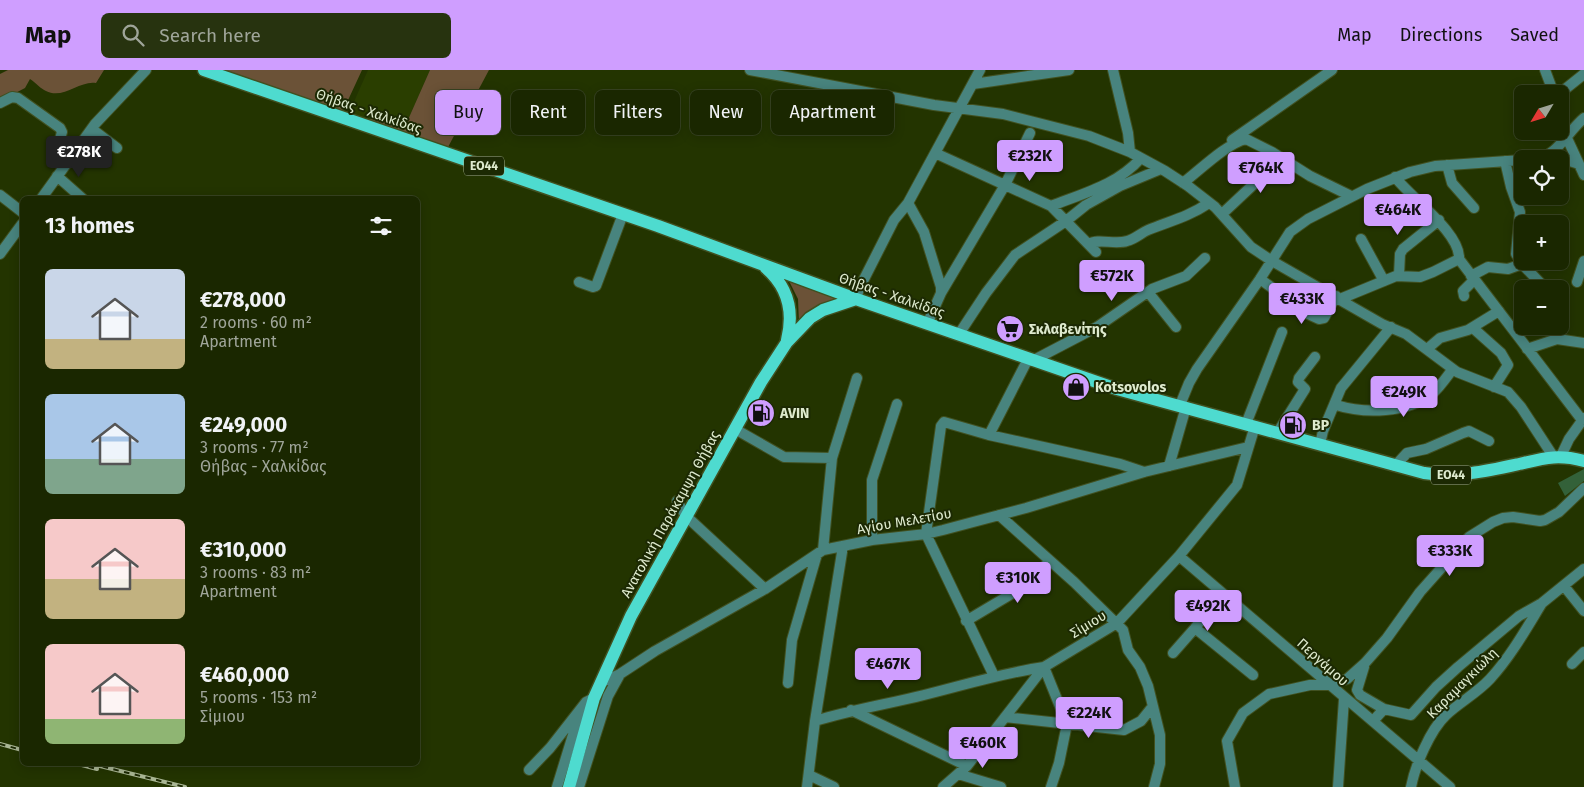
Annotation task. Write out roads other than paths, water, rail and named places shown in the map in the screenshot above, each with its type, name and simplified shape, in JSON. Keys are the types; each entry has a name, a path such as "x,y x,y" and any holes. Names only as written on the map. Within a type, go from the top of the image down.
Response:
{"main road":[{"name":"Θήβας - Χαλκίδας","path":"204,70 623,214 856,299 928,322 1030,360 1117,389 1424,473 1453,475 1474,473 1557,456 1584,461"},
{"path":"763,264 782,286 788,299 790,313 787,342"},
{"name":"Ανατολική Παράκαμψη Θήβας","path":"569,787 594,698 631,616 761,382 796,330 816,314 856,299"}],"street":[{"path":"43,196 92,130 146,70"},
{"path":"750,70 958,109 1003,114 1061,128 1130,152 1182,182 1222,214 1244,240 1272,261 1406,334 1428,349 1452,370 1508,392 1557,456 1583,419 1459,259 1460,252 1438,220 1405,190 1395,177"},
{"path":"973,84 1069,70"},
{"path":"1113,70 1128,133 1130,152"},
{"path":"1182,182 1249,128 1332,70"},
{"path":"1545,70 1551,85"},
{"path":"856,299 859,289 894,220 908,202 973,84 977,71"},
{"path":"1569,86 1584,74"},
{"path":"0,103 12,97 18,98 60,128 62,132 56,153 67,163"},
{"path":"1569,131 1584,118"},
{"path":"92,130 116,148"},
{"path":"928,322 941,293 1005,185 1030,133"},
{"path":"1182,182 1240,141 1246,139 1310,176 1352,196"},
{"path":"1564,140 1582,169"},
{"path":"935,153 1052,206 1096,252"},
{"path":"1222,214 1269,170 1280,157"},
{"path":"1052,206 1108,184 1130,170 1141,158"},
{"path":"1168,466 1189,383 1272,261 1282,242 1297,226 1352,196 1395,177 1435,166 1514,160"},
{"path":"1505,161 1520,215"},
{"path":"1569,162 1582,169"},
{"path":"1447,165 1452,183 1474,208"},
{"path":"959,334 986,293 1015,255 1066,221 1076,211 1120,186 1162,169"},
{"path":"57,176 80,196"},
{"path":"0,195 20,210"},
{"path":"908,202 924,232 937,269 941,293"},
{"path":"1089,244 1096,241 1114,244 1128,241 1148,230 1185,217 1208,202"},
{"path":"579,282 593,287 596,286 623,214"},
{"path":"1399,275 1400,254 1403,249 1438,220"},
{"path":"0,254 20,227"},
{"path":"1361,240 1384,281"},
{"path":"989,435 1030,360 1097,327 1148,292 1186,276 1205,258"},
{"path":"1260,279 1294,305 1319,319 1324,318 1338,297 1399,275 1420,277 1459,259"},
{"path":"1578,282 1584,261"},
{"path":"1464,296 1463,291 1473,278 1488,267 1508,269 1514,267"},
{"path":"1528,270 1537,280"},
{"path":"1148,292 1176,327"},
{"path":"1428,349 1440,338 1472,328 1498,311"},
{"path":"1320,444 1327,420 1336,405 1341,388 1391,327"},
{"path":"1472,328 1500,353 1508,365 1494,387"},
{"path":"1248,447 1251,425 1282,332"},
{"path":"1527,349 1558,339 1583,342"},
{"path":"1278,432 1305,389 1298,382 1315,357"},
{"path":"1336,405 1361,411 1376,412 1418,401 1436,390 1452,370"},
{"path":"788,683 792,640 820,552 832,458 857,378"},
{"path":"872,540 872,480 898,404"},
{"path":"994,676 926,534 941,426 944,422 948,422 989,435 1120,464 1144,472"},
{"path":"735,429 784,458 832,458"},
{"path":"1395,466 1408,453 1426,449 1469,431 1489,441"},
{"name":"Αγίου Μελετίου","path":"600,683 620,674 655,651 765,589 820,552 872,540 926,534 1026,508 1144,472 1248,447"},
{"name":"Σίμιου","path":"943,787 968,766 1044,667 1117,623 1179,556 1236,485 1248,447"},
{"path":"1235,787 1227,741 1242,713 1269,694 1310,685 1328,685 1347,679 1365,663 1387,638 1420,592 1470,537 1493,522 1503,518 1514,517 1545,520 1559,512 1584,488"},
{"path":"677,501 686,516 765,589"},
{"path":"999,515 1123,630 1128,650 1144,676 1160,735 1160,764 1154,787"},
{"path":"806,787 843,546"},
{"name":"Περγάμου","path":"1179,556 1301,659 1344,699 1373,721 1450,787"},
{"path":"966,621 1023,586 1050,561"},
{"path":"1365,663 1356,690 1360,695 1384,708 1411,716 1436,687 1518,616 1542,603 1584,569"},
{"path":"1564,586 1584,611"},
{"path":"1173,653 1222,593"},
{"name":"Καραμαγκιώλη","path":"1411,787 1419,761 1437,725 1444,716 1477,692 1490,679 1508,657 1542,603"},
{"path":"1195,628 1252,675"},
{"path":"816,720 994,676 1044,667 1067,724 1059,763 1050,787"},
{"path":"580,787 608,696 612,685 620,674"},
{"path":"528,770 550,748 581,708 594,698"},
{"path":"1338,787 1344,699"},
{"path":"1005,716 1124,730 1141,721 1153,706"},
{"path":"557,787 581,708"},
{"path":"1373,721 1384,708"},
{"path":"851,710 968,766"},
{"path":"958,774 1001,787"},
{"path":"809,775 834,787"}],"railway":[{"path":"0,744 20,749"},
{"path":"86,766 97,769"},
{"path":"100,766 185,787"}],"place":[{"name":"Σκλαβενίτης","path":"1010,329"},
{"name":"Kotsovolos","path":"1076,387"},
{"name":"AVIN","path":"761,413"},
{"name":"BP","path":"1293,425"}]}
